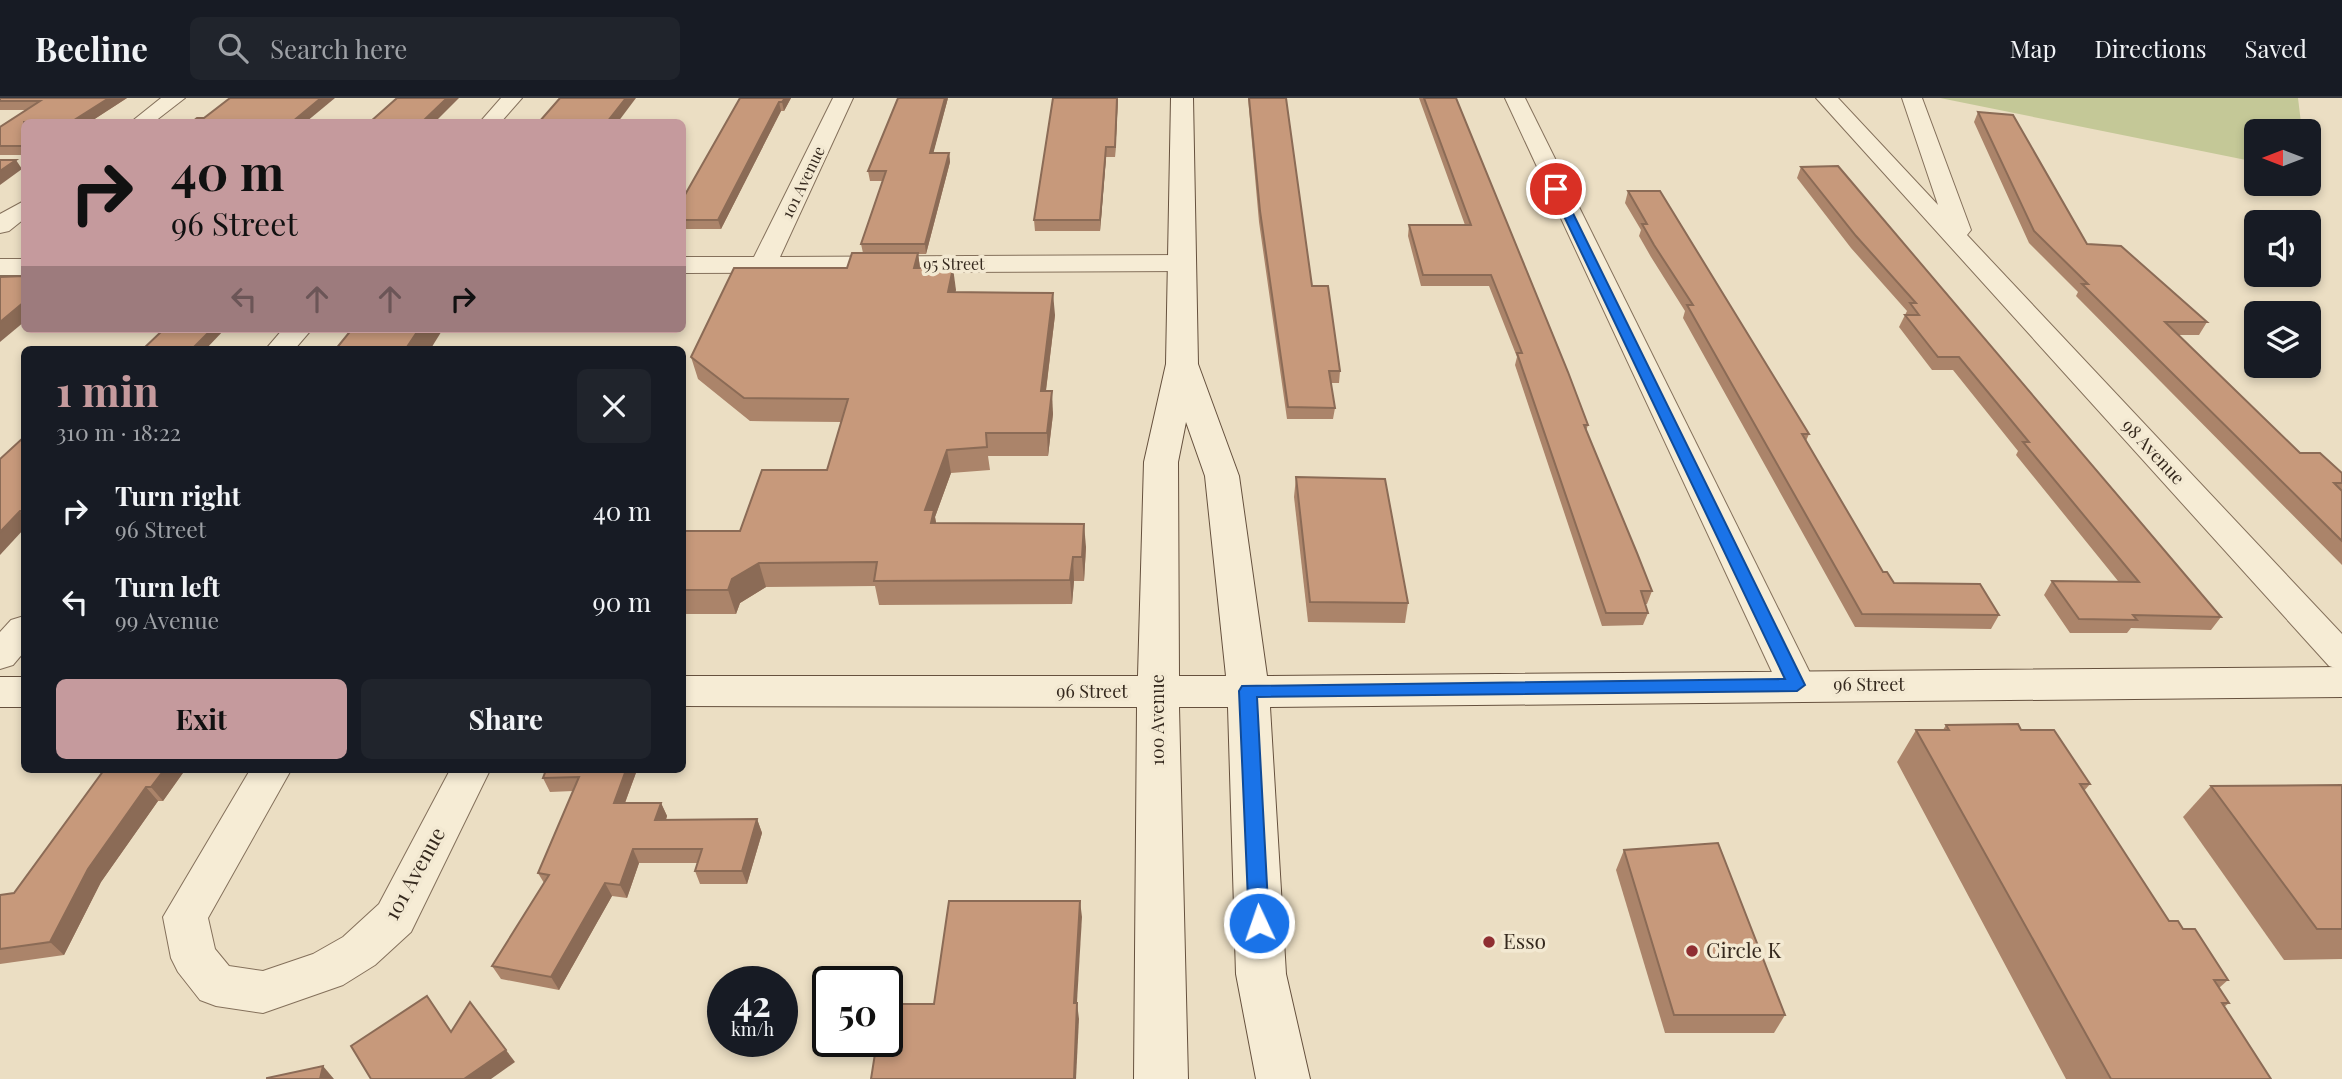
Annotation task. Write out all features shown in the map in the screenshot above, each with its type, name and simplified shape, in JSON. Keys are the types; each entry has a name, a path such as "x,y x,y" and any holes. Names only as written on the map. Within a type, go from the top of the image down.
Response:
{"main road":[{"name":"100 Avenue","path":"1161,1079 1158,692 1161,463 1182,364 1182,98"},
{"name":"100 Avenue","path":"1182,364 1222,476 1248,691 1261,974 1283,1079"},
{"name":"96 Street","path":"686,691 1158,692 2342,682"},
{"path":"0,692 21,692"}],"street":[{"path":"146,119 175,98"},
{"path":"492,119 512,98"},
{"name":"101 Avenue","path":"762,265 843,98"},
{"path":"1515,98 1797,685"},
{"name":"98 Avenue","path":"1826,98 2342,657"},
{"name":"98 Avenue","path":"1912,98 1965,247"},
{"path":"0,226 21,210"},
{"name":"95 Street","path":"686,265 1183,263"},
{"path":"0,267 21,267"},
{"path":"283,346 294,333"},
{"path":"0,656 21,632"},
{"name":"101 Avenue","path":"269,773 185,917 194,958 216,985 263,992 327,970 359,951 395,918 468,773"}],"green space":[{"path":"1940,98 2298,98 2301,119 2244,119 2244,160"}],"building":[{"path":"0,98 109,98 76,119 21,119 21,146 0,146 0,127 40,101 0,101"},
{"path":"230,98 321,98 296,119 196,119 204,118"},
{"path":"397,98 447,98 425,119 373,119"},
{"path":"560,98 626,98 609,119 542,119"},
{"path":"740,98 785,98 779,102 718,220 686,220 686,193"},
{"path":"898,98 945,98 930,153 949,153 925,244 861,244 886,171 868,171"},
{"path":"1053,98 1117,98 1115,147 1106,147 1100,220 1034,220"},
{"path":"1249,98 1286,98 1312,286 1328,286 1340,371 1329,371 1335,408 1288,407 1260,211"},
{"path":"1424,98 1456,98 1568,372 1588,425 1584,425 1652,591 1641,591 1648,613 1606,613 1517,353 1522,353 1491,275 1423,275 1409,225 1471,225"},
{"path":"1978,112 2013,115 2087,244 2121,246 2207,322 2165,322 2300,453 2320,453 2342,473 2342,483 2334,483 2342,491 2342,541 2082,284 2088,284 2034,231"},
{"path":"0,160 16,160 0,171"},
{"path":"1838,166 2221,617 2133,615 2137,620 2079,619 2052,581 2139,582 2023,442 2029,442 1959,357 1938,357 1905,315 1919,315 1910,303 1916,303 1856,236 1801,167"},
{"path":"1628,191 1660,191 1809,434 1802,434 1883,572 1887,572 1894,583 1980,584 1999,615 1862,614 1687,305 1693,305 1642,224 1647,224"},
{"path":"852,253 918,253 914,268 953,268 948,292 1053,293 1041,391 1052,391 1047,433 986,433 987,447 947,450 925,510 934,510 931,523 1084,524 1082,557 1073,557 1070,580 874,581 877,562 759,563 732,579 728,590 686,590 686,531 740,531 762,470 827,470 848,399 744,398 691,357 734,268 847,268"},
{"path":"21,276 21,304 0,322 0,277"},
{"path":"160,333 208,333 195,346 146,346"},
{"path":"349,333 416,333 408,346 338,346"},
{"path":"21,440 21,511 0,532 0,459"},
{"path":"1296,477 1385,479 1408,603 1310,602"},
{"path":"2018,724 2021,730 2054,730 2090,784 2080,784 2169,921 2178,921 2183,929 2195,929 2228,980 2214,980 2229,1003 2222,1003 2271,1079 2111,1079 1916,730 1949,730 1946,725"},
{"path":"102,773 162,773 151,787 146,787 88,869 50,942 0,949 0,895 14,893"},
{"path":"545,773 625,773 614,803 661,803 655,820 757,819 742,871 695,871 702,849 633,849 620,885 605,883 551,977 492,966 549,875 538,873 579,777 543,778"},
{"path":"2342,785 2342,929 2317,929 2211,786"},
{"name":"Circle K","path":"1718,843 1785,1015 1674,1015 1624,850"},
{"path":"949,901 1080,901 1074,1003 1077,1003 1074,1079 871,1079 874,1057 903,1057 903,1004 934,1004"},
{"path":"427,996 451,1032 470,1002 506,1050 464,1079 371,1079 351,1046"},
{"path":"323,1066 320,1079 267,1079 267,1078"}],"place":[{"name":"Esso","path":"1489,942"},
{"name":"Circle K","path":"1692,951"}],"route":[{"path":"1259,923 1248,691 1797,685 1556,189"}]}
